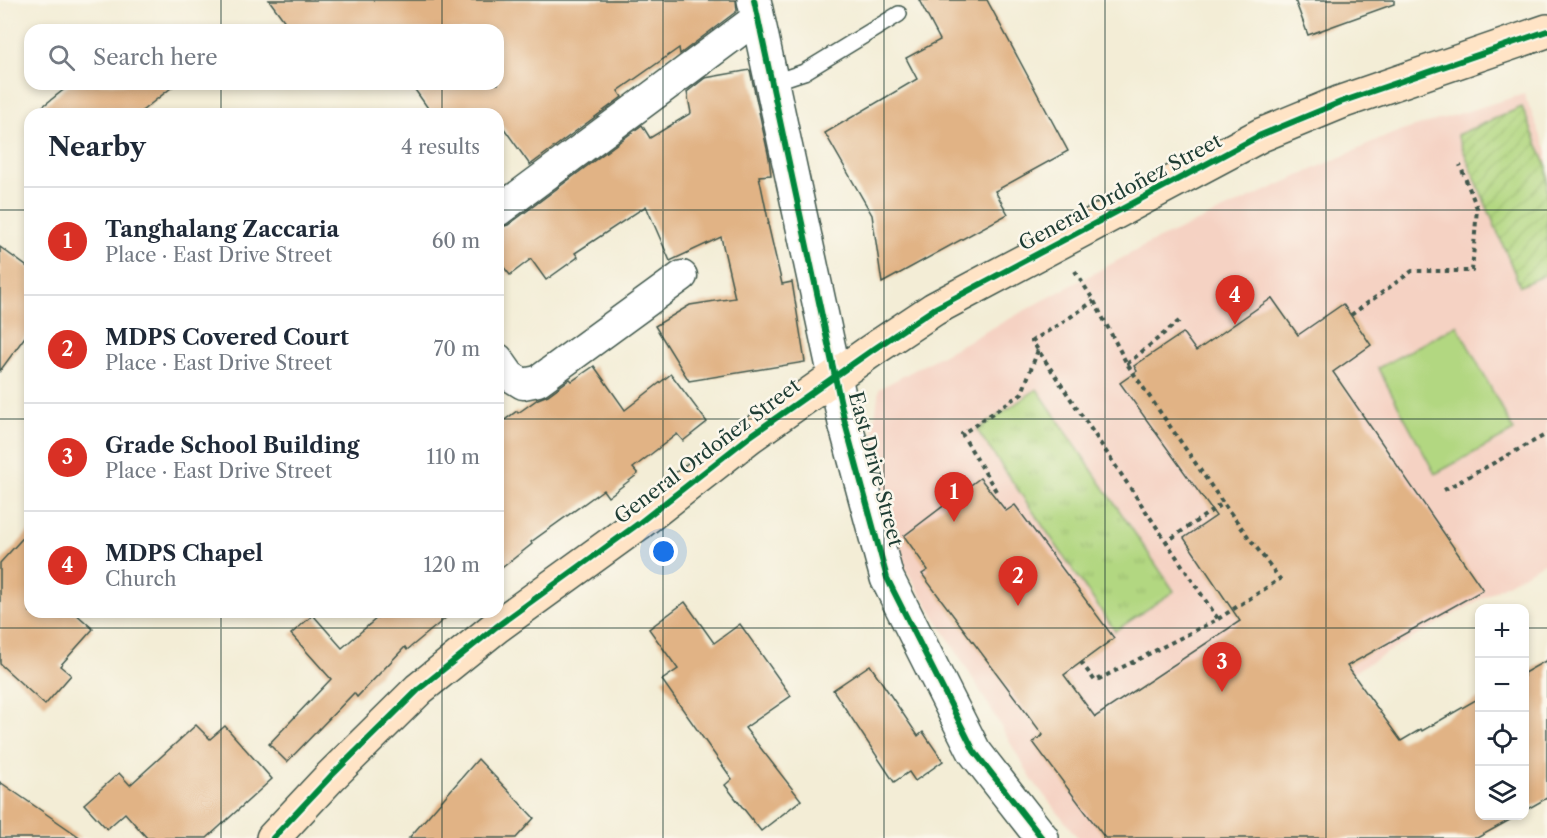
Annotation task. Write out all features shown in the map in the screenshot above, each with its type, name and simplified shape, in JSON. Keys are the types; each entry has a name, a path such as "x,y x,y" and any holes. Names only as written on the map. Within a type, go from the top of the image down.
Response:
{"main road":[{"name":"General Ordoñez Street","path":"504,610 639,524 749,437 934,309 1261,135 1341,102 1547,31"},
{"name":"General Ordoñez Street","path":"273,838 331,776 489,619"}],"street":[{"name":"East Drive Street","path":"755,9 845,423 887,578 974,751 1042,838"},
{"path":"504,207 755,9"},
{"path":"504,368 510,376 523,384 538,381 681,276"}],"lane":[{"path":"771,83 804,72 898,14"}],"path":[{"path":"1351,315 1412,271 1472,271 1477,208 1460,165"},
{"path":"1081,281 1127,364 1223,503 1280,579 1218,619 1095,681 1081,662"},
{"path":"1094,301 1032,341 1218,619"},
{"path":"1127,364 1179,321"},
{"path":"996,491 962,434 1022,393 1038,350"},
{"path":"1444,490 1547,434"},
{"path":"1166,542 1223,503"}],"shaded area":[{"path":"1524,94 1547,151 1547,561 1362,667 1103,838 1078,838 1032,780 894,551 872,441 879,389 1150,243 1392,134"}],"green space":[{"path":"1522,107 1547,167 1547,274 1520,286 1457,135"},
{"path":"1457,325 1514,431 1435,474 1378,368"},
{"path":"1037,389 1174,591 1115,631 977,430"}],"building":[{"path":"269,0 736,0 737,11 680,54 679,48 618,91 622,97 530,165 504,128 504,108 428,108 415,90 504,90 504,24 287,24"},
{"path":"919,0 987,0 1068,151 995,191 1008,214 882,283 872,215 825,133 917,79 906,58 940,40"},
{"path":"1295,0 1394,0 1394,4 1308,35"},
{"path":"750,70 771,175 759,176 768,224 782,284 792,282 805,362 689,381 655,326 690,305 735,298 721,237 670,261 646,206 575,253 578,257 546,280 531,259 510,275 504,268 504,226 642,125 650,138 691,113 687,92 705,78"},
{"path":"63,90 168,90 146,108 41,108"},
{"path":"0,247 24,265 24,338 0,371"},
{"path":"1272,298 1298,335 1343,304 1371,345 1333,372 1483,590 1347,666 1401,741 1475,700 1475,820 1510,820 1477,838 1105,838 1033,742 1043,735 922,574 928,570 904,536 980,478 1006,511 1015,505 1114,638 1064,675 1095,717 1240,621 1184,538 1216,516 1120,383 1137,371 1134,366 1183,333 1196,351"},
{"path":"594,366 625,410 671,374 707,422 683,441 677,434 633,468 638,474 608,497 603,490 531,542 532,544 504,566 504,421 548,395 570,379 572,381"},
{"path":"24,537 24,618 81,618 93,629 60,666 71,675 45,705 0,664 0,563"},
{"path":"685,602 714,643 740,624 791,696 745,728 801,800 761,831 725,785 732,779 662,680 678,669 649,629"},
{"path":"310,618 316,618 342,648 377,618 446,618 407,650 405,647 357,697 354,693 287,762 269,744 331,679 291,634"},
{"path":"1547,660 1547,798 1529,808 1529,712 1529,670"},
{"path":"870,665 918,736 923,732 943,761 915,781 909,772 894,782 833,690"},
{"path":"196,725 210,739 225,726 272,779 207,838 147,838 125,813 107,829 84,804 119,773 130,785"},
{"path":"478,759 534,818 516,838 409,838"},
{"path":"0,782 81,838 0,838"}],"cycle path":[{"path":"754,0 845,423 887,578 974,751 1042,838"},
{"path":"273,838 331,776 419,689 496,627 638,524 749,437 934,309 1261,135 1341,102 1547,31"}],"place":[{"name":"MDPS Chapel","path":"1235,325"},
{"name":"Tanghalang Zaccaria","path":"954,522"},
{"name":"MDPS Covered Court","path":"1018,606"},
{"name":"Grade School Building","path":"1222,692"}]}
